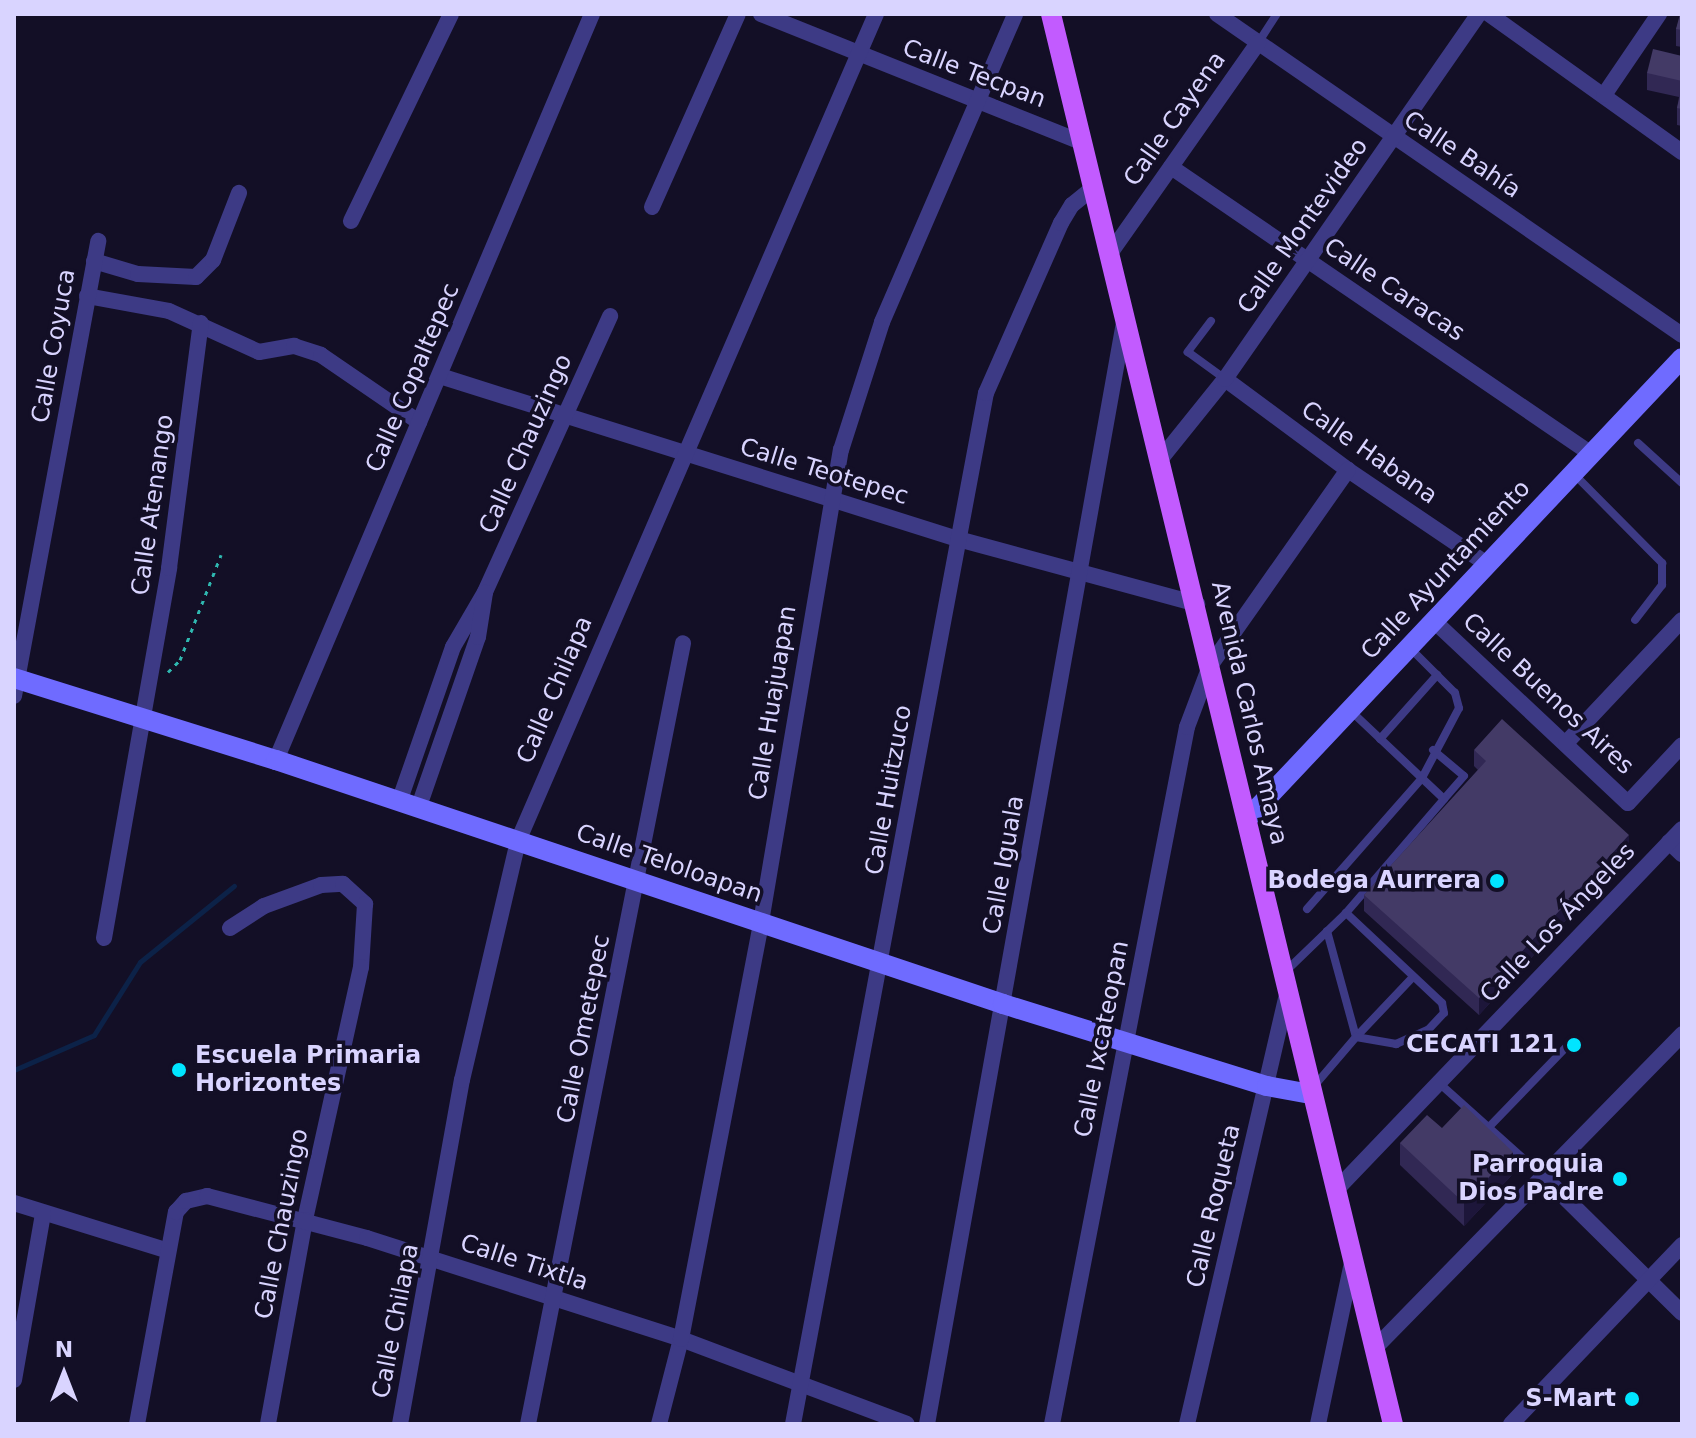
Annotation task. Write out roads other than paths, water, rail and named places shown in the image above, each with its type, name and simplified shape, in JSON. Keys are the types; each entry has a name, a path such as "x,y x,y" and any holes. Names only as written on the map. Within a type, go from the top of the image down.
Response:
{"main road":[{"name":"Avenida Carlos Amaya","path":"1051,14 1111,252 1159,461 1197,604 1248,818 1286,999 1393,1424"}],"street":[{"path":"351,221 451,14"},
{"name":"Calle Copaltepec","path":"276,760 592,14"},
{"path":"652,207 738,14"},
{"name":"Calle Tecpan","path":"761,14 1081,142"},
{"name":"Calle Chilapa","path":"400,1424 462,1080 518,841 682,453 876,14"},
{"name":"Calle Huajuapan","path":"659,1424 681,1339 761,922 830,498 882,322 1015,14"},
{"name":"Calle Bahía","path":"1217,14 1682,335"},
{"name":"Calle Montevideo","path":"1159,461 1225,379 1479,14"},
{"path":"1489,14 1682,152"},
{"path":"1604,95 1659,14"},
{"name":"Calle Cayena","path":"1111,252 1258,43"},
{"name":"Calle Caracas","path":"1171,167 1590,453"},
{"name":"Calle Huitzuco","path":"793,1424 803,1385 882,964 986,393 1000,352 1061,223 1072,205 1093,188"},
{"path":"94,261 138,274 189,279 202,274 213,260 239,193"},
{"name":"Calle Coyuca","path":"15,684 98,241"},
{"path":"87,296 201,323 259,352 294,346 321,355 419,422"},
{"name":"Calle Iguala","path":"927,1424 1125,314"},
{"name":"Calle Chauzingo","path":"408,806 478,637 485,592 567,417 610,316"},
{"name":"Calle Atenango","path":"104,938 148,692 201,323"},
{"name":"Calle Ayuntamiento","path":"1248,818 1682,358"},
{"name":"Calle Teotepec","path":"440,376 958,539 1197,604"},
{"name":"Calle Habana","path":"1225,379 1348,470 1487,564"},
{"name":"Calle Ixcateopan","path":"1052,1424 1180,756 1210,666 1348,470"},
{"path":"1566,743 1682,620"},
{"name":"Calle Buenos Aires","path":"1434,621 1628,803 1682,745"},
{"name":"Calle Ometepec","path":"528,1424 557,1298 683,643"},
{"name":"Calle Teloloapan","path":"15,684 144,717 1003,1004 1267,1086 1310,1094"},
{"name":"Calle Los Ángeles","path":"1336,1190 1438,1083 1676,848 1682,829"},
{"name":"Calle Chauzingo","path":"230,928 264,906 321,885 343,884 355,890 365,904 362,951 347,1034 305,1220 268,1424"},
{"name":"Calle Roqueta","path":"1187,1424 1286,999"},
{"path":"1375,1348 1682,1034"},
{"path":"1543,1176 1682,1313"},
{"name":"Calle Tixtla","path":"166,1250 176,1212 193,1198 218,1197 305,1220 557,1298 681,1339 907,1424"},
{"path":"14,1203 166,1250 137,1424"},
{"path":"14,1380 43,1213"},
{"path":"1511,1424 1682,1245"},
{"path":"1318,1424 1352,1262"}],"lane":[{"name":"Calle Cayena","path":"1258,43 1277,14"},
{"path":"1211,321 1189,354 1225,379"},
{"path":"1638,443 1682,483"},
{"path":"1573,472 1662,563 1662,585 1635,620"},
{"path":"1307,909 1422,778 1433,750 1460,703 1410,647"},
{"path":"1380,739 1437,675"},
{"path":"1350,711 1444,799"},
{"path":"1281,976 1346,913 1464,776 1433,750"},
{"path":"1346,913 1442,1003 1441,1020 1396,1044 1356,1037"},
{"path":"1327,931 1356,1037"},
{"path":"1310,1094 1356,1037 1413,977"},
{"path":"1489,1127 1572,1041"},
{"path":"1438,1083 1543,1176"}],"waterway":[{"path":"14,1070 94,1035 140,962 234,886"}],"place":[{"name":"Bodega Aurrera","path":"1497,881"},
{"name":"CECATI 121","path":"1574,1045"},
{"name":"Escuela Primaria Horizontes","path":"179,1070"},
{"name":"Parroquia Dios Padre","path":"1620,1179"},
{"name":"S-Mart","path":"1632,1399"}]}
